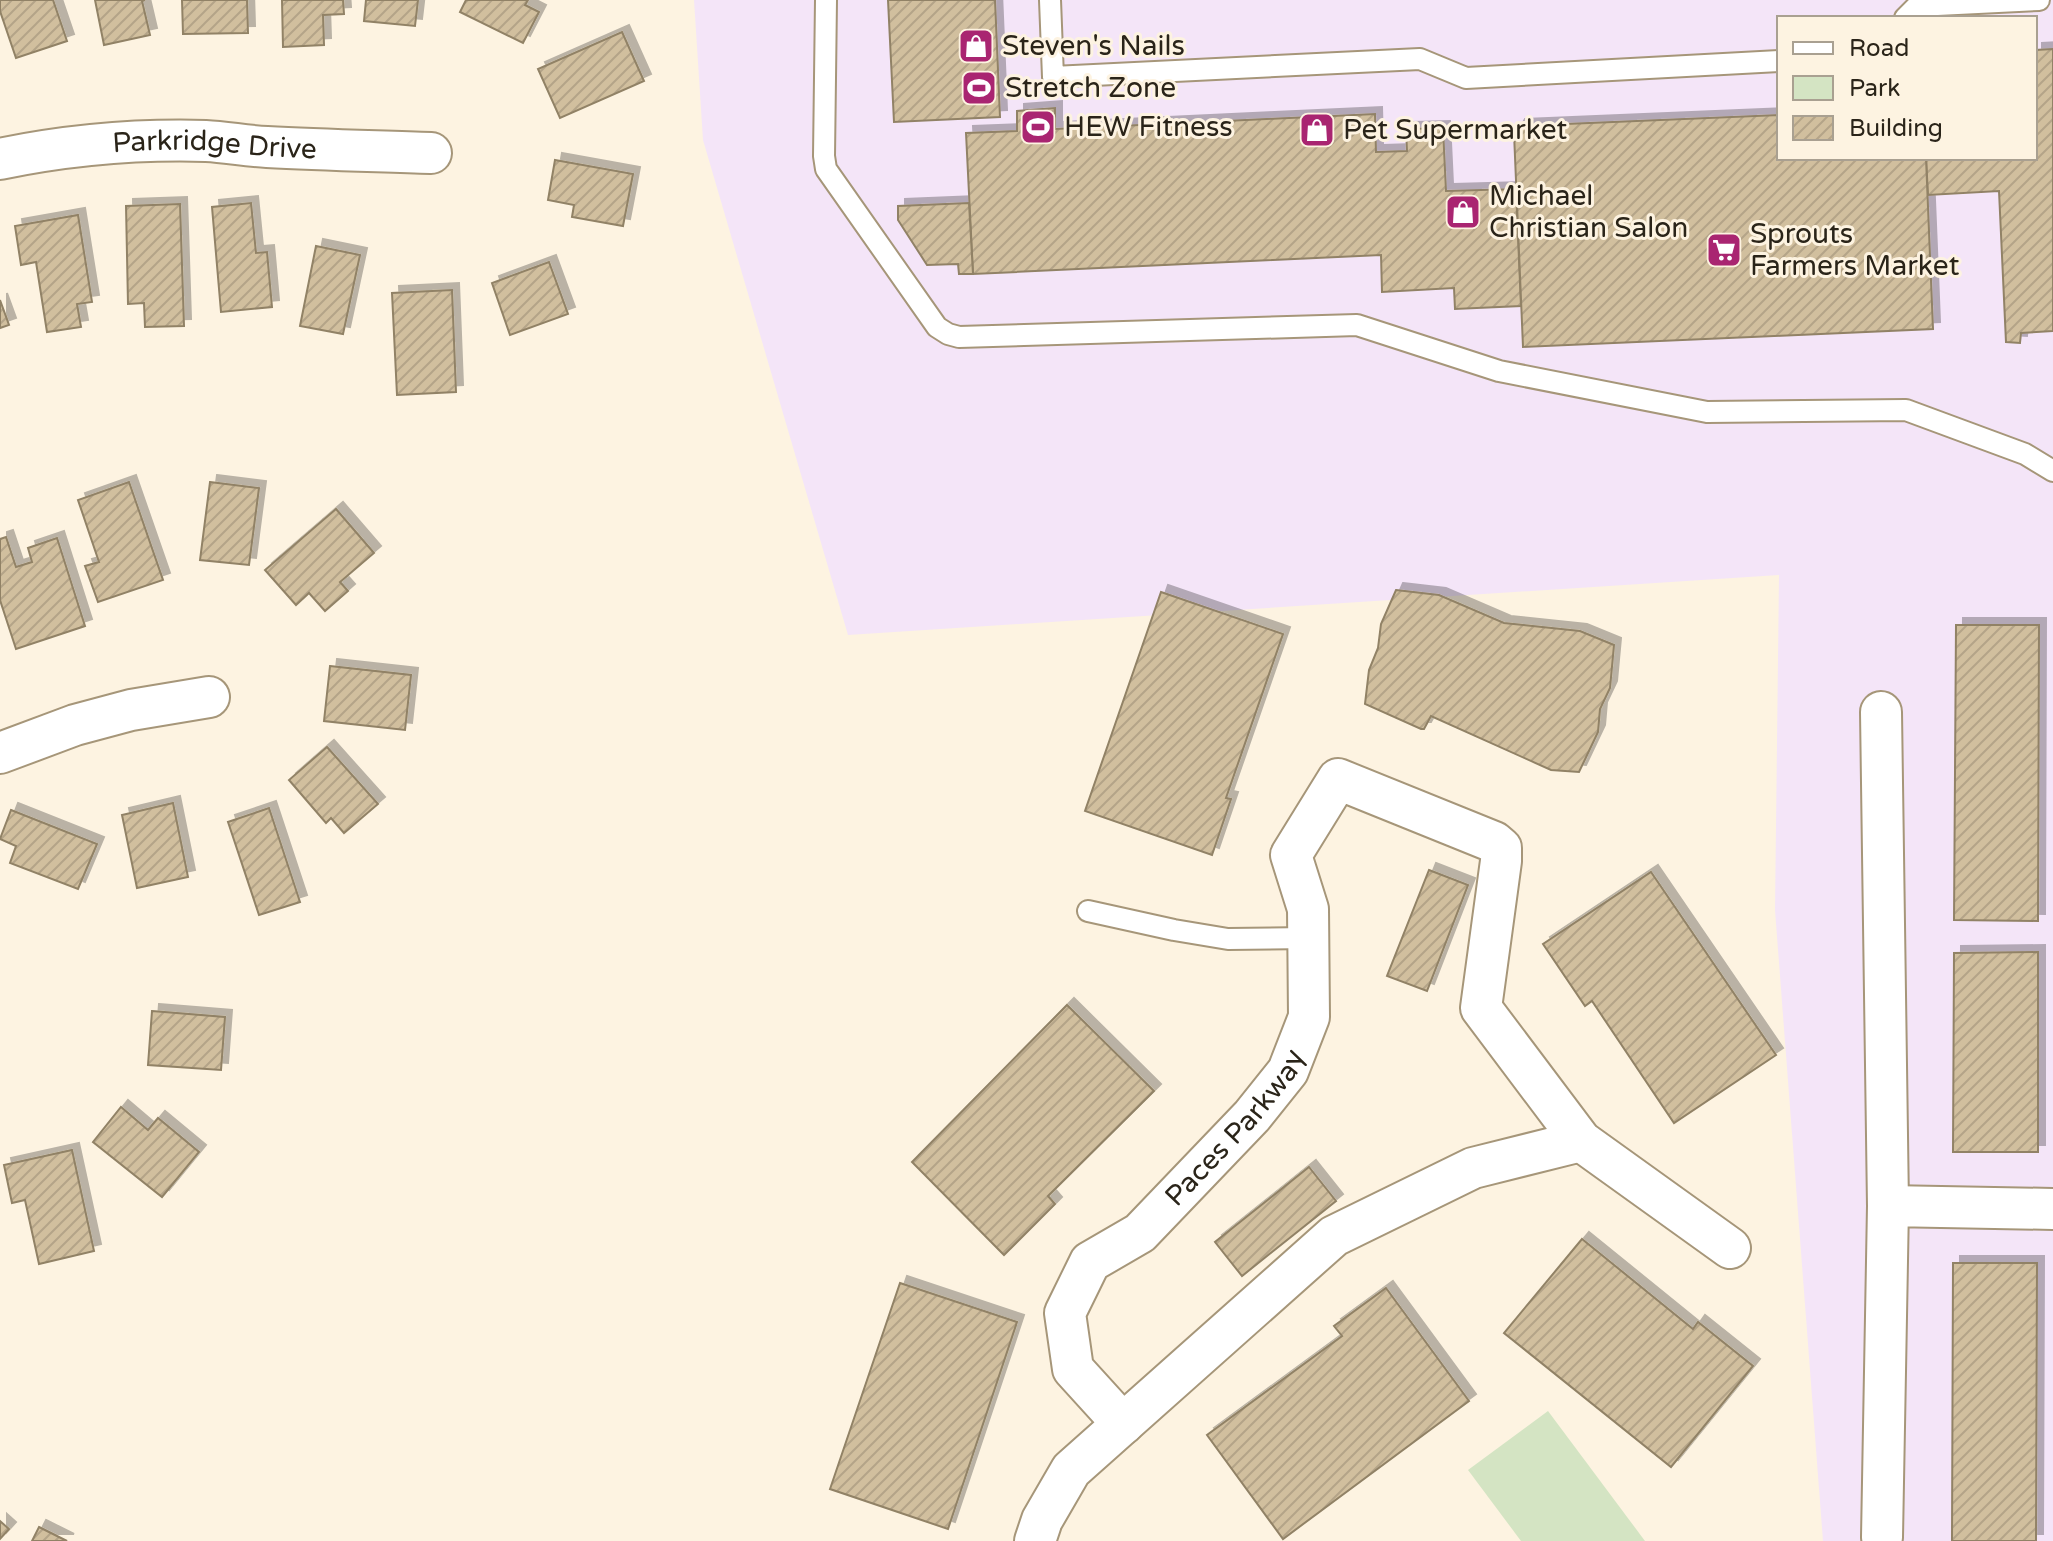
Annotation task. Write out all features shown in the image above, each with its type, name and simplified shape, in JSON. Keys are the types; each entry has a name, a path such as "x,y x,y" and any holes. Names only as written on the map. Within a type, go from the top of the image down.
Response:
{"street":[{"name":"Parkridge Drive","path":"0,159 93,144 151,141 209,141 267,147 431,153"},
{"path":"0,753 75,725 131,710 209,697"},
{"path":"1881,712 1888,1206 1882,1537"},
{"name":"Paces Parkway","path":"1123,1424 1073,1369 1065,1313 1090,1262 1140,1233 1252,1116 1288,1071 1309,1017 1308,909 1291,855 1338,779 1494,842 1501,848 1481,1008 1581,1141"},
{"path":"1035,1541 1042,1520 1071,1470 1334,1236 1473,1168 1581,1141 1730,1248"},
{"path":"1888,1206 2053,1209"}],"lane":[{"path":"826,0 826,169 937,327 948,334 959,337 1357,325 1499,371 1707,412 1906,410 2025,454 2053,471"},
{"path":"1050,0 1053,77 1420,59 1466,78 1777,61"},
{"path":"1913,8 2039,0"},
{"path":"1088,911 1228,939 1309,938"}],"shaded area":[{"path":"694,0 2053,0 2053,1541 1823,1541 1775,910 1779,575 848,635 703,140"}],"green space":[{"path":"1548,1411 1645,1541 1521,1541 1468,1470"}],"building":[{"path":"0,0 53,0 67,41 16,58 0,11"},
{"path":"95,0 145,0 142,1 150,35 104,45"},
{"path":"182,0 247,0 248,33 183,34"},
{"path":"282,0 343,0 344,14 323,15 324,45 283,47"},
{"path":"366,0 418,0 415,26 364,21"},
{"path":"466,0 528,0 525,5 539,12 523,43 460,12"},
{"path":"888,0 995,0 1000,117 894,122"},
{"path":"622,32 644,81 560,118 538,69"},
{"path":"2053,49 2053,331 2021,333 2020,343 2006,342 1999,191 1928,195 1926,160 2037,160 2037,50"},
{"path":"1055,108 1055,129 1375,114 1376,152 1407,151 1406,129 1443,128 1446,191 1516,189 1521,306 1455,309 1454,288 1382,292 1381,255 973,274 966,133 1017,131 1017,111"},
{"name":"Sprouts Farmers Market","path":"1777,115 1777,160 1926,160 1933,329 1523,347 1514,133 1518,126"},
{"path":"555,160 633,174 623,226 572,217 574,205 548,200"},
{"path":"251,203 256,253 267,252 272,307 221,312 212,207"},
{"path":"969,203 973,274 959,274 958,264 927,265 898,220 898,206"},
{"path":"180,204 184,326 145,327 144,303 128,304 126,206"},
{"path":"78,215 92,302 77,304 81,327 47,332 36,262 21,265 15,226"},
{"path":"316,246 360,255 343,334 300,326"},
{"path":"549,262 568,314 510,335 492,283"},
{"path":"452,290 456,392 397,395 392,293"},
{"path":"0,300 9,325 0,328"},
{"path":"129,482 163,580 98,602 85,566 99,562 78,500"},
{"path":"210,482 259,488 249,565 200,560"},
{"path":"336,509 374,553 340,582 348,591 325,611 309,593 296,605 265,570"},
{"path":"6,537 16,567 32,562 28,548 57,538 85,626 16,649 0,600 0,539"},
{"path":"1396,590 1439,595 1504,623 1580,631 1614,645 1610,688 1600,709 1598,732 1579,772 1551,770 1431,716 1421,729 1365,704 1369,670 1378,648 1381,624"},
{"path":"1161,592 1283,634 1226,798 1231,799 1212,855 1085,811"},
{"path":"1956,625 2039,625 2038,921 1954,920"},
{"path":"330,666 411,675 405,730 324,721"},
{"path":"327,747 378,804 344,833 331,818 326,823 289,780"},
{"path":"173,803 188,877 137,888 122,815"},
{"path":"269,808 300,902 259,915 228,822"},
{"path":"11,810 97,844 78,889 10,863 16,846 0,839"},
{"path":"1429,870 1468,885 1427,991 1387,976"},
{"path":"1651,872 1776,1055 1674,1123 1592,1001 1585,1006 1543,944"},
{"path":"2038,952 2038,1152 1953,1152 1954,953"},
{"path":"1067,1005 1154,1091 1048,1196 1055,1204 1004,1255 912,1162"},
{"path":"152,1011 225,1017 221,1070 148,1065"},
{"path":"121,1107 148,1130 158,1118 199,1152 162,1197 93,1142"},
{"path":"72,1150 94,1251 39,1264 25,1200 12,1203 4,1165"},
{"path":"1309,1167 1336,1201 1242,1276 1215,1242"},
{"path":"1582,1239 1693,1329 1698,1322 1753,1366 1671,1467 1504,1333"},
{"path":"1953,1263 2037,1263 2036,1541 1952,1541"},
{"path":"900,1283 1017,1322 948,1529 830,1489"},
{"path":"1386,1288 1469,1401 1283,1539 1207,1435 1342,1336 1334,1326"},
{"path":"0,1521 9,1529 0,1539"},
{"path":"39,1527 67,1541 32,1541"}],"place":[{"name":"Steven's Nails","path":"976,46"},
{"name":"Stretch Zone","path":"979,88"},
{"name":"HEW Fitness","path":"1038,127"},
{"name":"Pet Supermarket","path":"1317,130"},
{"name":"Michael Christian Salon","path":"1463,212"},
{"name":"Sprouts Farmers Market","path":"1724,250"}]}
